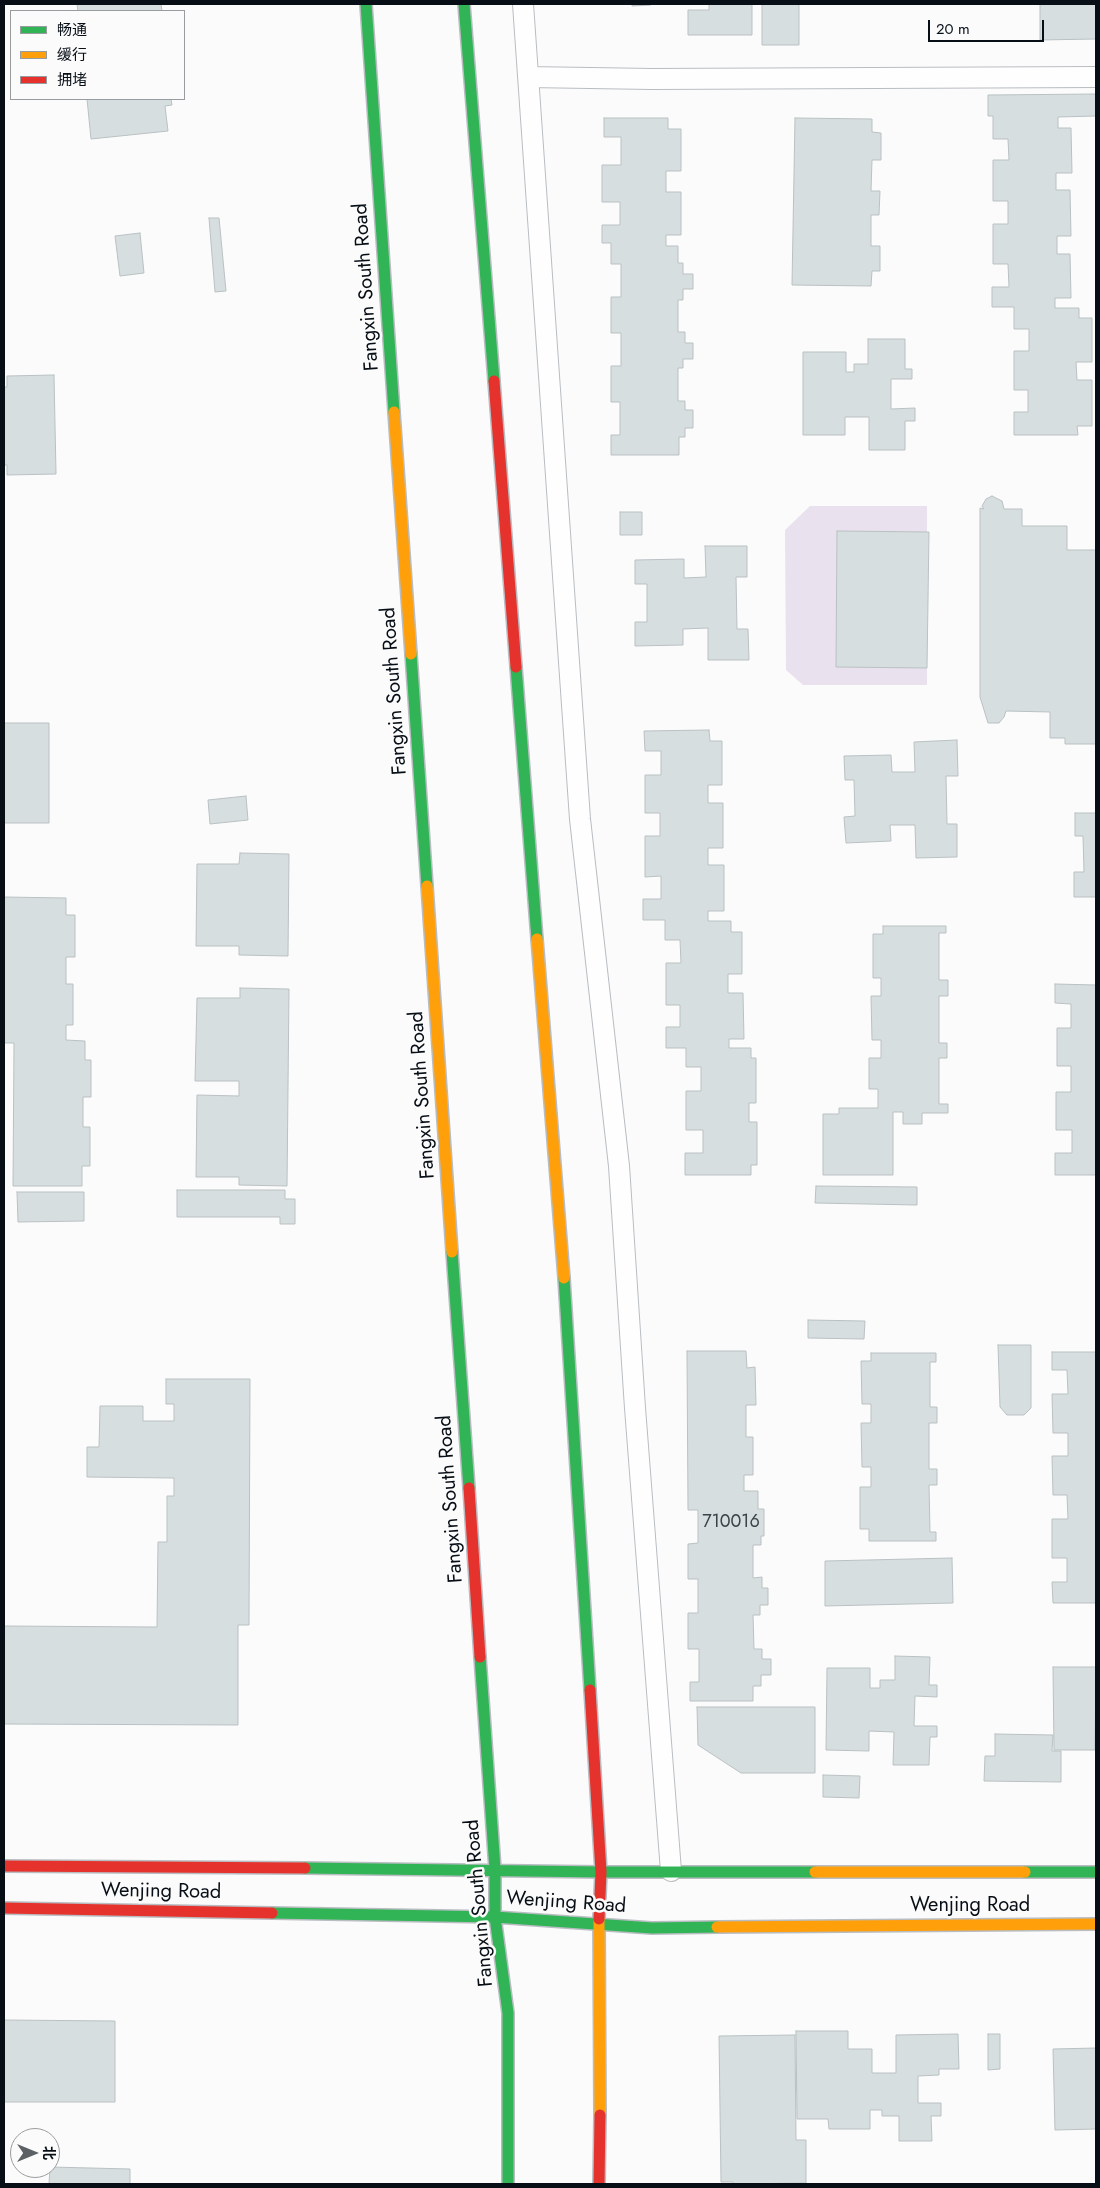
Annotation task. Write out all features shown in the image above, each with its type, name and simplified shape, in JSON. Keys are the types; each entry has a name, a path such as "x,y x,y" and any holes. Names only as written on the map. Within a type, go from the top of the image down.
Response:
{"main road":[{"name":"Fangxin South Road","path":"366,4 495,1869 495,1917 508,2013 508,2184"},
{"path":"464,4 562,1252 601,1872 598,1925 601,2017 599,2184"},
{"name":"Wenjing Road","path":"4,1866 495,1869 601,1872 1096,1872"},
{"name":"Wenjing Road","path":"4,1908 495,1917 652,1928 1096,1924"}],"lane":[{"path":"523,4 580,819 619,1166 634,1408 671,1871"},
{"path":"528,77 652,79 1096,77"}],"shaded area":[{"path":"810,506 927,506 927,685 803,685 786,670 785,530"}],"building":[{"path":"77,4 161,4 162,10 78,10"},
{"path":"632,4 651,4 651,5 632,6"},
{"path":"709,4 752,4 752,35 688,35 688,10 709,10"},
{"path":"762,4 799,4 799,45 762,45"},
{"path":"1040,4 1096,4 1096,39 1040,40"},
{"path":"1096,94 1096,116 1058,117 1058,128 1071,128 1072,173 1056,173 1056,190 1070,190 1071,236 1057,236 1057,254 1070,254 1071,298 1055,298 1055,308 1079,308 1079,318 1092,318 1092,362 1076,362 1077,380 1092,380 1092,426 1077,426 1078,435 1014,435 1014,412 1028,412 1028,390 1014,390 1014,351 1029,351 1029,329 1014,329 1014,307 992,307 992,287 1009,287 1008,264 993,264 993,224 1008,224 1008,201 993,201 993,160 1009,160 1008,139 993,139 993,116 988,116 988,95"},
{"path":"87,100 171,100 172,105 165,106 168,131 91,139"},
{"path":"604,118 668,118 668,129 681,129 681,171 666,171 666,192 681,192 681,235 666,235 666,246 678,246 678,263 683,263 683,274 693,274 693,289 683,289 683,300 678,300 678,332 685,332 685,343 693,343 693,359 683,359 683,368 678,368 678,401 685,401 685,410 693,410 693,428 685,428 685,437 679,437 679,455 611,455 611,435 620,435 620,402 611,402 611,366 621,366 621,333 611,333 611,297 621,297 621,264 611,264 611,243 602,243 602,225 620,225 620,202 602,202 602,165 621,165 621,137 604,137"},
{"path":"795,118 872,119 872,132 881,133 881,160 872,160 871,191 880,191 879,215 871,215 871,246 880,246 880,271 872,271 871,286 792,285"},
{"path":"209,218 219,218 226,291 215,292"},
{"path":"140,233 144,273 120,276 115,236"},
{"path":"868,339 905,339 905,369 912,369 912,379 891,379 891,409 915,408 915,421 905,421 905,450 869,450 869,417 845,417 845,435 803,435 803,352 846,352 846,372 854,372 854,364 868,364"},
{"path":"54,375 56,474 7,475 7,465 4,465 4,387 7,387 7,376"},
{"path":"992,496 1002,501 1004,509 1022,509 1022,526 1067,526 1067,550 1096,550 1096,744 1065,744 1065,738 1050,738 1050,712 1006,711 999,723 988,723 980,697 980,508 984,509 982,506 986,499"},
{"path":"620,512 642,512 642,535 620,535"},
{"path":"837,531 929,532 927,668 836,667"},
{"path":"705,546 747,546 747,577 736,577 737,629 748,629 749,660 708,660 708,628 683,629 683,645 635,646 635,622 647,622 647,584 635,584 635,560 684,559 684,578 706,577"},
{"path":"4,723 49,723 49,823 4,823"},
{"path":"709,730 710,741 722,741 722,785 708,785 708,803 723,803 723,848 708,848 708,865 724,865 724,911 708,911 708,921 731,921 731,932 742,932 742,974 728,974 728,993 743,993 744,1039 729,1039 729,1048 751,1048 751,1058 756,1058 756,1103 749,1103 749,1122 757,1122 757,1165 751,1165 751,1175 685,1175 685,1153 703,1153 703,1130 686,1130 686,1091 701,1091 701,1067 686,1067 686,1048 666,1048 666,1027 680,1027 680,1005 666,1005 666,963 681,963 680,940 665,940 665,920 643,920 643,899 661,899 661,876 645,877 645,836 660,836 660,813 645,813 645,775 661,775 661,751 645,751 644,731"},
{"path":"957,740 958,776 946,776 947,824 957,824 957,857 916,858 915,825 890,825 891,841 846,843 844,817 855,816 854,780 845,780 844,756 891,755 892,772 915,772 914,742"},
{"path":"246,796 248,820 210,824 208,800"},
{"path":"1075,813 1096,813 1096,897 1074,897 1074,872 1084,872 1083,836 1075,836"},
{"path":"240,853 289,854 288,956 239,955 239,946 196,946 197,864 239,864"},
{"path":"4,897 66,898 66,915 75,915 75,957 66,957 66,984 73,984 73,1025 66,1025 66,1040 85,1041 85,1060 91,1060 91,1097 83,1097 83,1127 90,1127 90,1166 82,1166 82,1186 13,1186 14,1043 4,1043"},
{"path":"883,926 946,926 946,933 939,933 939,980 948,980 948,996 939,996 939,1043 947,1043 947,1058 939,1058 939,1104 948,1104 948,1113 922,1113 922,1124 903,1124 903,1112 893,1112 893,1175 823,1175 823,1114 839,1114 839,1108 878,1108 878,1089 869,1089 869,1058 881,1058 881,1040 872,1040 871,996 881,996 881,978 873,978 873,934 883,934"},
{"path":"1055,984 1096,985 1096,1175 1055,1175 1055,1153 1072,1153 1072,1130 1056,1130 1056,1092 1071,1092 1071,1066 1057,1066 1057,1028 1071,1028 1071,1004 1055,1003"},
{"path":"240,988 289,989 287,1186 239,1185 239,1177 196,1177 197,1095 239,1096 239,1081 195,1081 197,998 240,998"},
{"path":"816,1186 917,1187 917,1205 815,1203"},
{"path":"177,1190 285,1190 285,1199 295,1199 295,1224 280,1224 280,1217 177,1217"},
{"path":"17,1192 84,1192 84,1221 18,1222"},
{"path":"808,1320 865,1321 864,1339 808,1338"},
{"path":"998,1345 1031,1345 1031,1408 1024,1415 1007,1415 1000,1407"},
{"path":"687,1351 746,1351 747,1368 755,1367 756,1405 746,1405 746,1437 753,1437 753,1475 744,1475 744,1491 758,1491 758,1509 764,1509 764,1536 761,1536 761,1545 753,1545 753,1578 762,1577 762,1588 768,1588 768,1605 760,1605 760,1615 753,1615 754,1649 762,1649 762,1659 771,1659 771,1675 761,1675 761,1686 753,1686 753,1701 690,1701 690,1682 699,1682 699,1649 688,1649 688,1613 698,1613 698,1579 688,1579 688,1544 698,1543 698,1510 688,1510"},
{"path":"1052,1352 1096,1352 1096,1603 1053,1603 1052,1582 1067,1582 1067,1558 1052,1558 1052,1519 1068,1519 1067,1495 1053,1495 1052,1456 1068,1456 1068,1433 1053,1433 1052,1394 1068,1394 1067,1370 1052,1370"},
{"path":"871,1353 936,1353 936,1362 930,1362 930,1407 937,1407 937,1423 929,1423 929,1469 937,1469 937,1485 929,1485 930,1532 936,1532 936,1541 869,1541 869,1529 860,1529 860,1487 871,1487 871,1467 862,1467 861,1423 871,1423 871,1404 862,1404 861,1361 871,1361"},
{"path":"166,1379 250,1379 249,1625 238,1625 238,1725 4,1724 4,1626 157,1627 158,1542 167,1542 167,1496 174,1496 174,1478 87,1477 87,1447 99,1447 100,1406 143,1406 143,1421 174,1421 174,1404 166,1404"},
{"path":"952,1558 953,1603 825,1606 825,1561"},
{"path":"895,1656 930,1657 929,1685 937,1685 937,1697 915,1696 914,1726 937,1726 937,1737 930,1737 929,1765 893,1765 894,1732 869,1731 869,1751 826,1750 827,1668 870,1668 870,1688 880,1688 880,1680 895,1680"},
{"path":"1053,1667 1096,1667 1095,1750 1054,1750"},
{"path":"697,1707 815,1707 815,1773 741,1773 698,1745"},
{"path":"995,1734 1053,1735 1052,1751 1061,1751 1061,1782 984,1781 985,1756 995,1756"},
{"path":"823,1775 860,1776 859,1798 823,1797"},
{"path":"4,2020 115,2021 115,2102 4,2102"},
{"path":"796,2031 848,2031 848,2049 872,2049 872,2073 896,2073 896,2035 958,2034 959,2069 939,2069 939,2075 918,2076 918,2103 941,2103 941,2116 931,2116 932,2141 899,2141 899,2116 882,2116 882,2110 870,2110 870,2129 829,2129 828,2119 797,2119"},
{"path":"988,2034 1000,2034 1000,2069 988,2070"},
{"path":"795,2035 796,2140 806,2140 806,2183 733,2184 733,2182 721,2182 719,2036"},
{"path":"1096,2048 1096,2129 1055,2130 1053,2049"},
{"path":"60,2167 130,2169 130,2184 49,2184 49,2178 60,2178"}],"traffic: fast":[{"path":"366,4 394,412"},
{"path":"464,4 494,381"},
{"path":"411,654 427,886"},
{"path":"516,667 537,939"},
{"path":"452,1252 469,1488"},
{"path":"564,1278 590,1690"},
{"path":"480,1657 495,1869 495,1917 508,2013 508,2184"},
{"path":"305,1868 601,1872 815,1872"},
{"path":"1025,1872 1096,1872"},
{"path":"272,1913 495,1917 652,1928 717,1927"}],"traffic: slow":[{"path":"394,412 411,654"},
{"path":"427,886 452,1252"},
{"path":"537,939 564,1278"},
{"path":"815,1872 1025,1872"},
{"path":"599,1919 600,2115"},
{"path":"717,1927 1096,1924"}],"traffic: jam":[{"path":"494,381 516,667"},
{"path":"469,1488 480,1657"},
{"path":"590,1690 601,1872 599,1919"},
{"path":"4,1866 305,1868"},
{"path":"4,1908 272,1913"},
{"path":"599,2184 600,2115"}]}
